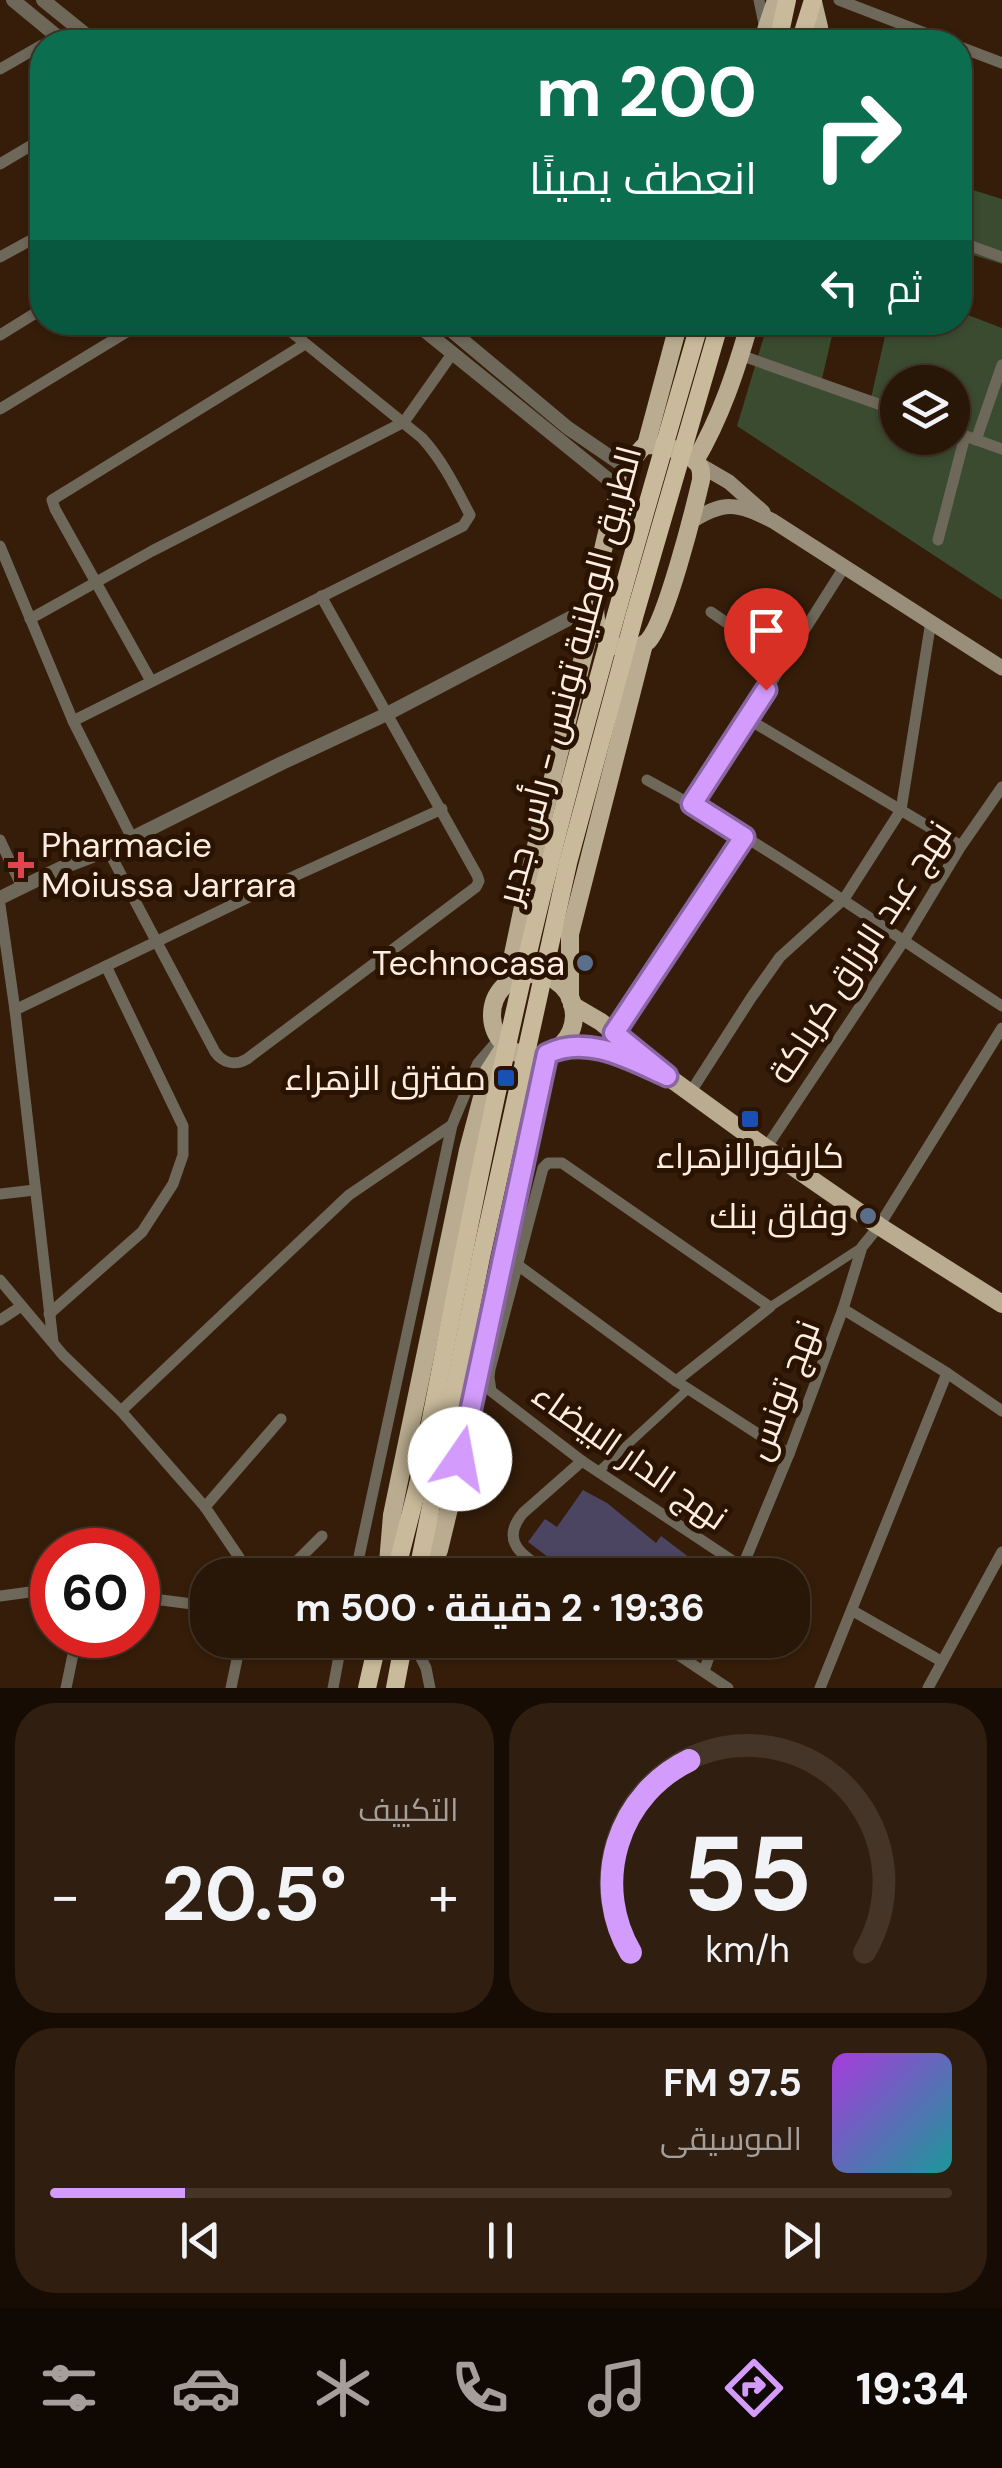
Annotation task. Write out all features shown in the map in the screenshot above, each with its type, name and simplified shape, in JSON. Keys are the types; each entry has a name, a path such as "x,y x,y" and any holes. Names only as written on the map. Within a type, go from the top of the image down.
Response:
{"highway":[{"path":"772,30 787,0"},
{"path":"804,30 813,1"},
{"name":"الطريق الوطنية تونس - رأس جدير","path":"419,1558 426,1486 481,1162 532,937 586,725 696,335"},
{"name":"الطريق الوطنية تونس - رأس جدير","path":"400,1558 426,1486 568,864 716,335"},
{"path":"367,1688 374,1658"},
{"path":"395,1688 403,1658"}],"main road":[{"path":"770,30 776,0"},
{"path":"813,1 819,30"},
{"path":"508,983 534,854 595,611 604,546 620,488 639,450 646,445 676,335"},
{"path":"436,1558 552,1051 572,1028 570,934 644,644 656,627 702,480 696,462 716,423 746,335"},
{"path":"646,445 668,448 730,482 774,521 1002,668"},
{"path":"689,524 712,508 730,505 774,521"},
{"path":"595,611 601,634 614,645 630,649 644,644"},
{"path":"667,1076 609,1050 590,1047 525,1056 502,1042 494,1029 492,1009 500,990 520,976 550,978 562,986 571,1002 766,1148 878,1226 1002,1303"},
{"path":"388,1558 392,1515 468,1150 502,1042"}],"street":[{"path":"13,0 42,30"},
{"path":"42,0 80,30"},
{"path":"759,0 766,30"},
{"path":"839,0 917,30"},
{"path":"972,52 1002,64"},
{"path":"0,70 30,54"},
{"path":"0,164 30,147"},
{"path":"0,257 30,241"},
{"path":"972,246 1002,257"},
{"path":"0,335 30,316"},
{"path":"0,409 121,335"},
{"path":"74,720 463,526 469,519 442,464 422,438 294,335"},
{"path":"429,335 620,488"},
{"path":"457,335 568,428 628,469"},
{"path":"152,681 52,502 305,344"},
{"path":"30,619 152,551 404,422 452,354"},
{"path":"740,355 880,405"},
{"path":"970,426 1002,365"},
{"path":"970,438 1002,449"},
{"path":"938,540 960,455"},
{"path":"0,546 74,720 132,838"},
{"path":"692,804 844,566"},
{"path":"108,850 215,1052 222,1060 241,1062 476,886 478,874 321,596"},
{"path":"52,1342 0,902 22,887 108,850 595,611"},
{"path":"711,612 783,662"},
{"path":"690,1092 780,956 844,899 901,810 931,621"},
{"path":"748,719 961,846"},
{"path":"647,780 844,899 1002,1006"},
{"name":"نهج عبد الرزاق كرباكة","path":"766,1148 1002,787"},
{"path":"15,1010 442,809"},
{"path":"614,1033 744,837"},
{"path":"0,840 22,887"},
{"path":"50,1314 142,1232 173,1184 183,1156 183,1126 106,966"},
{"name":"نهج تونس","path":"746,1558 789,1454 862,1247 1002,1028"},
{"path":"360,1558 452,1125 478,1063 502,1042"},
{"path":"121,1411 349,1195 452,1125"},
{"name":"نهج الدار البيضاء","path":"722,1558 582,1462 497,1397 489,1384 543,1168 548,1162 562,1163 770,1307"},
{"path":"0,1194 35,1190"},
{"path":"676,1381 770,1307 862,1247"},
{"path":"519,1266 676,1381 789,1454"},
{"path":"0,1280 205,1507 240,1558"},
{"path":"0,1320 20,1306"},
{"path":"843,1308 1002,1411"},
{"path":"820,1688 946,1373"},
{"path":"598,1471 688,1389"},
{"path":"205,1507 281,1419"},
{"path":"528,1558 516,1546 516,1522 582,1462"},
{"path":"301,1558 322,1536"},
{"path":"928,1688 1002,1552"},
{"path":"0,1596 30,1593"},
{"path":"160,1600 190,1604"},
{"path":"853,1611 941,1662"},
{"path":"66,1688 73,1658"},
{"path":"230,1688 237,1658"},
{"path":"333,1688 339,1658"},
{"path":"420,1658 430,1688"},
{"path":"684,1658 728,1688"},
{"path":"704,1671 709,1658"}],"green space":[{"path":"972,190 1002,199 1002,264 972,255"},
{"path":"972,317 1002,328 1002,600 737,426 764,335 832,335 821,383 871,398 885,335 972,335"}],"building":[{"path":"583,1490 607,1503 656,1543 661,1536 690,1558 549,1558 528,1542 545,1519 557,1527"}],"place":[{"name":"Pharmacie Moiussa Jarrara","path":"21,865"},
{"name":"Technocasa","path":"585,963"},
{"name":"مفترق الزهراء","path":"506,1078"},
{"name":"كارفورالزهراء","path":"750,1119"},
{"name":"وفاق بنك","path":"868,1216"}],"route":[{"path":"460,1459 547,1054 558,1048 609,1050 667,1076 614,1033 744,837 692,804 766,690"}]}
